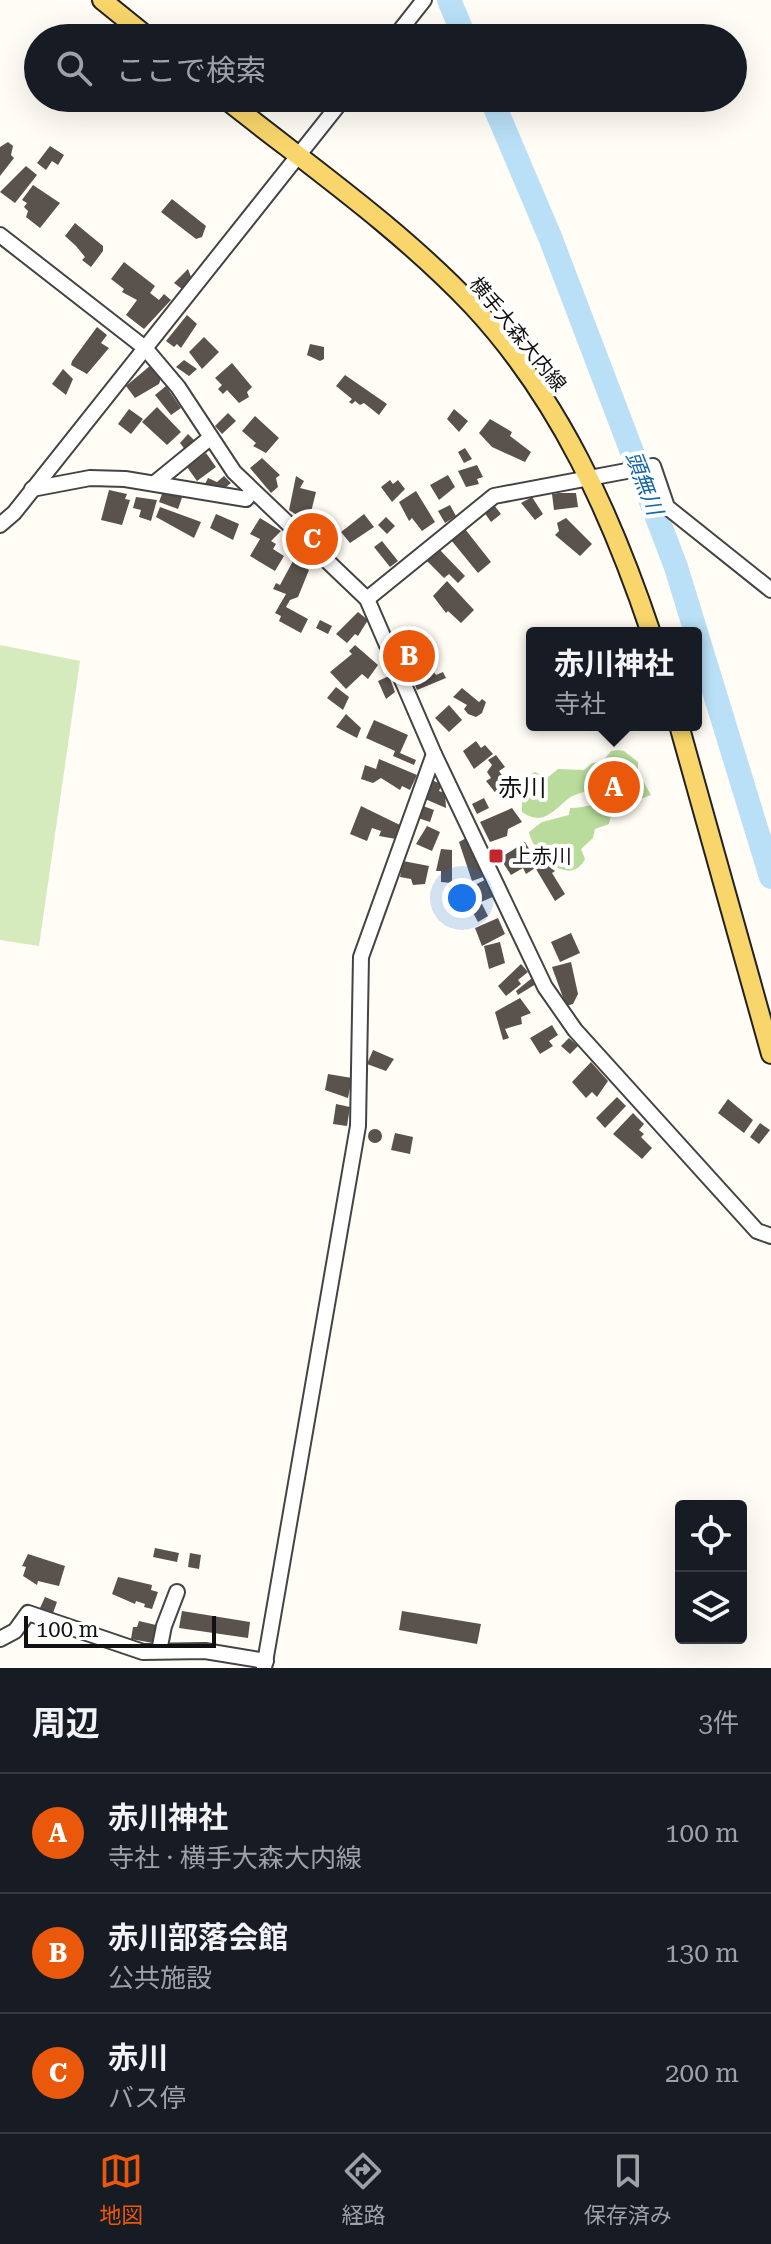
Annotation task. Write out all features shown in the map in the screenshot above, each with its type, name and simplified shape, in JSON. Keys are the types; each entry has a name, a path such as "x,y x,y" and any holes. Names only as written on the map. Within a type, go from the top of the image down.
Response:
{"main road":[{"path":"102,0 132,24"},
{"name":"横手大森大内線","path":"242,112 419,255 473,306 557,420 592,481 627,560 649,627"},
{"path":"681,731 771,1054"}],"street":[{"path":"406,24 424,0"},
{"path":"0,525 333,112"},
{"path":"0,235 145,348 178,387 210,438 252,491 367,599 434,754 545,987 575,1030 757,1231 771,1236"},
{"path":"156,482 210,438"},
{"path":"367,599 494,496 592,481 653,466 667,507 771,590"},
{"path":"32,489 90,478 156,482 246,499 252,491"},
{"path":"0,1639 15,1631 28,1613 143,1652 205,1651 265,1664 358,1126 361,957 434,754"},
{"path":"159,1651 164,1626 177,1592"}],"green space":[{"path":"0,645 80,661 39,946 0,940"},
{"path":"618,750 638,762 638,772 651,795 612,810 609,824 595,829 593,838 581,849 585,859 578,867 570,871 553,865 537,850 529,832 542,822 569,815 570,808 623,794 629,782 623,777 599,777 594,788 569,798 548,815 536,818 522,812 522,793 529,775 535,772 547,778 558,769 584,770 592,763 602,762 611,751"}],"building":[{"path":"8,142 13,146 11,155 14,158 0,176 0,147"},
{"path":"50,146 64,155 58,165 52,161 46,170 37,163"},
{"path":"26,166 37,175 15,203 0,192"},
{"path":"33,185 60,203 40,228 26,217 28,211 24,207 27,203 22,200"},
{"path":"172,199 206,226 202,237 196,239 161,212"},
{"path":"75,223 103,246 103,251 91,267 65,236"},
{"path":"124,262 155,286 150,293 159,300 164,294 171,300 144,329 126,315 137,300 122,292 124,289 111,279"},
{"path":"188,269 191,277 182,289 174,283"},
{"path":"187,315 197,324 181,348 177,344 174,347 166,341"},
{"path":"97,327 107,335 101,343 109,348 87,374 71,365"},
{"path":"204,337 219,352 202,369 189,352"},
{"path":"310,344 324,347 324,359 320,361 307,355"},
{"path":"184,360 197,369 189,376 176,367"},
{"path":"232,363 252,387 247,392 249,397 239,403 227,390 223,394 218,389 222,385 215,378"},
{"path":"151,365 161,378 159,384 135,398 126,386"},
{"path":"63,369 73,379 66,395 52,384"},
{"path":"345,375 387,404 379,415 364,403 349,402 352,399 336,386"},
{"path":"166,386 181,408 171,415 155,395"},
{"path":"157,407 181,432 167,445 142,422"},
{"path":"129,409 143,419 131,434 118,424"},
{"path":"454,409 468,421 459,432 447,419"},
{"path":"228,413 236,421 222,434 215,426"},
{"path":"255,416 279,438 266,453 253,446 256,443 242,431"},
{"path":"490,419 512,432 510,436 531,452 525,462 492,447 479,433"},
{"path":"188,434 195,441 186,451 180,443"},
{"path":"465,448 472,459 464,463 458,452"},
{"path":"206,453 216,467 197,481 187,467"},
{"path":"262,458 280,475 276,478 278,487 271,493 250,468"},
{"path":"477,465 483,477 477,479 479,484 466,487 458,471"},
{"path":"448,475 455,487 439,500 430,485"},
{"path":"224,476 231,483 220,492 214,486 212,490 204,486 208,478 217,482"},
{"path":"296,476 304,481 300,488 316,492 311,512 315,513 314,534 308,532 310,523 298,520 298,516 289,510"},
{"path":"390,480 393,484 398,480 405,489 392,502 381,487"},
{"path":"109,490 127,494 125,499 130,500 122,525 101,520"},
{"path":"163,491 183,495 178,509 159,502"},
{"path":"416,491 435,522 422,531 412,518 409,521 399,502"},
{"path":"576,493 578,507 554,510 552,494"},
{"path":"136,497 157,500 151,521 139,517 141,510 133,508"},
{"path":"532,497 543,514 535,520 521,503"},
{"path":"450,505 456,516 445,523 438,511"},
{"path":"494,505 501,514 491,522 484,512"},
{"path":"160,507 201,522 194,538 156,517"},
{"path":"216,514 239,524 233,540 210,528"},
{"path":"364,514 374,527 350,543 341,532"},
{"path":"386,517 395,526 387,534 378,525"},
{"path":"260,518 281,531 271,541 276,544 273,549 284,556 275,571 250,556 260,539 250,534"},
{"path":"566,518 592,544 580,556 555,535 559,531 557,523"},
{"path":"465,529 491,562 478,573 451,540"},
{"path":"382,541 398,561 390,567 374,547"},
{"path":"438,548 465,576 458,583 449,574 444,578 426,560"},
{"path":"293,561 309,570 298,597 290,600 286,607 308,619 301,633 279,621 281,616 275,613 286,594 273,589 276,583 280,585"},
{"path":"447,581 474,610 461,623 448,611 446,613 433,596"},
{"path":"358,612 368,620 358,636 355,634 347,643 336,634"},
{"path":"320,620 332,626 328,634 316,628"},
{"path":"419,638 429,649 421,656 411,645"},
{"path":"355,645 378,665 368,679 362,674 346,689 330,672 352,654 349,651"},
{"path":"410,647 421,662 411,668 401,655"},
{"path":"428,664 436,675 443,672 446,678 417,690 410,673"},
{"path":"389,676 395,692 386,699 378,681"},
{"path":"336,687 349,697 343,710 327,698"},
{"path":"462,688 479,702 482,699 486,702 482,713 476,717 464,709 467,705 453,697"},
{"path":"449,705 462,720 449,732 435,718"},
{"path":"346,714 361,728 357,738 336,727"},
{"path":"374,720 408,735 400,753 416,760 414,765 393,756 395,751 366,738"},
{"path":"476,741 481,748 485,745 493,754 474,769 463,751"},
{"path":"496,755 505,767 499,771 510,787 498,796 486,781 491,778 487,772 492,765 488,760"},
{"path":"379,759 417,775 410,790 402,786 400,790 381,778 373,783 361,779 365,765 376,769"},
{"path":"615,779 621,792 614,795 608,782"},
{"path":"431,780 442,784 439,791 445,793 446,808 425,799"},
{"path":"484,798 489,808 477,814 472,804"},
{"path":"361,806 402,826 396,839 379,836 381,831 372,828 367,841 350,834"},
{"path":"423,806 434,810 430,822 418,818"},
{"path":"512,808 522,822 508,829 507,836 490,842 480,822"},
{"path":"427,826 440,832 432,851 416,844"},
{"path":"468,837 486,876 472,881 459,842"},
{"path":"525,842 537,862 532,865 535,868 526,874 523,868 511,875 500,858"},
{"path":"441,849 452,850 452,883 441,882 441,871 436,871"},
{"path":"403,861 429,866 425,884 413,885 411,879 400,877"},
{"path":"545,863 555,871 552,873 565,894 555,901 536,869"},
{"path":"487,879 495,896 474,905 466,889"},
{"path":"482,904 488,916 478,922 471,909"},
{"path":"498,918 505,934 482,946 475,928"},
{"path":"571,933 580,953 560,962 551,942"},
{"path":"500,942 505,963 489,969 484,946"},
{"path":"571,962 578,994 573,1004 566,1006 552,967"},
{"path":"521,964 528,972 518,980 521,984 506,996 498,986"},
{"path":"532,978 536,984 518,995 516,991"},
{"path":"520,998 531,1013 521,1017 522,1024 505,1029 509,1038 503,1040 495,1012"},
{"path":"552,1025 558,1035 549,1041 553,1046 540,1054 530,1038"},
{"path":"569,1038 578,1046 570,1054 561,1046"},
{"path":"373,1050 394,1059 386,1071 367,1064"},
{"path":"591,1062 608,1081 597,1097 592,1092 586,1098 572,1082"},
{"path":"328,1074 352,1078 348,1098 325,1090"},
{"path":"617,1097 626,1106 605,1128 596,1118"},
{"path":"728,1099 753,1120 744,1133 718,1113"},
{"path":"336,1104 350,1107 347,1126 333,1124"},
{"path":"633,1113 644,1124 639,1130 644,1134 641,1137 652,1148 642,1159 613,1134"},
{"path":"760,1123 770,1130 759,1144 750,1137"},
{"path":"375,1129 382,1136 375,1143 368,1136"},
{"path":"395,1133 413,1137 410,1154 391,1150"},
{"path":"155,1548 179,1553 177,1562 153,1557"},
{"path":"190,1553 201,1555 199,1569 188,1567"},
{"path":"28,1554 65,1566 59,1586 38,1581 37,1585 23,1576 26,1567 22,1566"},
{"path":"118,1577 152,1585 151,1590 158,1592 152,1609 112,1594"},
{"path":"45,1597 57,1602 53,1613 40,1608"},
{"path":"182,1611 250,1622 248,1638 179,1628"},
{"path":"402,1611 481,1624 477,1644 399,1630"},
{"path":"139,1621 156,1625 153,1643 131,1639 133,1627 137,1627"}],"waterway":[{"name":"頭無川","path":"449,0 459,24"},
{"name":"頭無川","path":"497,112 550,237 676,567 694,627"},
{"name":"頭無川","path":"702,652 771,877"}],"place":[{"name":"赤川","path":"312,539"},
{"name":"赤川部落会館","path":"409,656"},
{"name":"赤川神社","path":"614,787"},
{"name":"上赤川","path":"496,856"}],"district":[{"name":"赤川","path":"522,788"}]}
